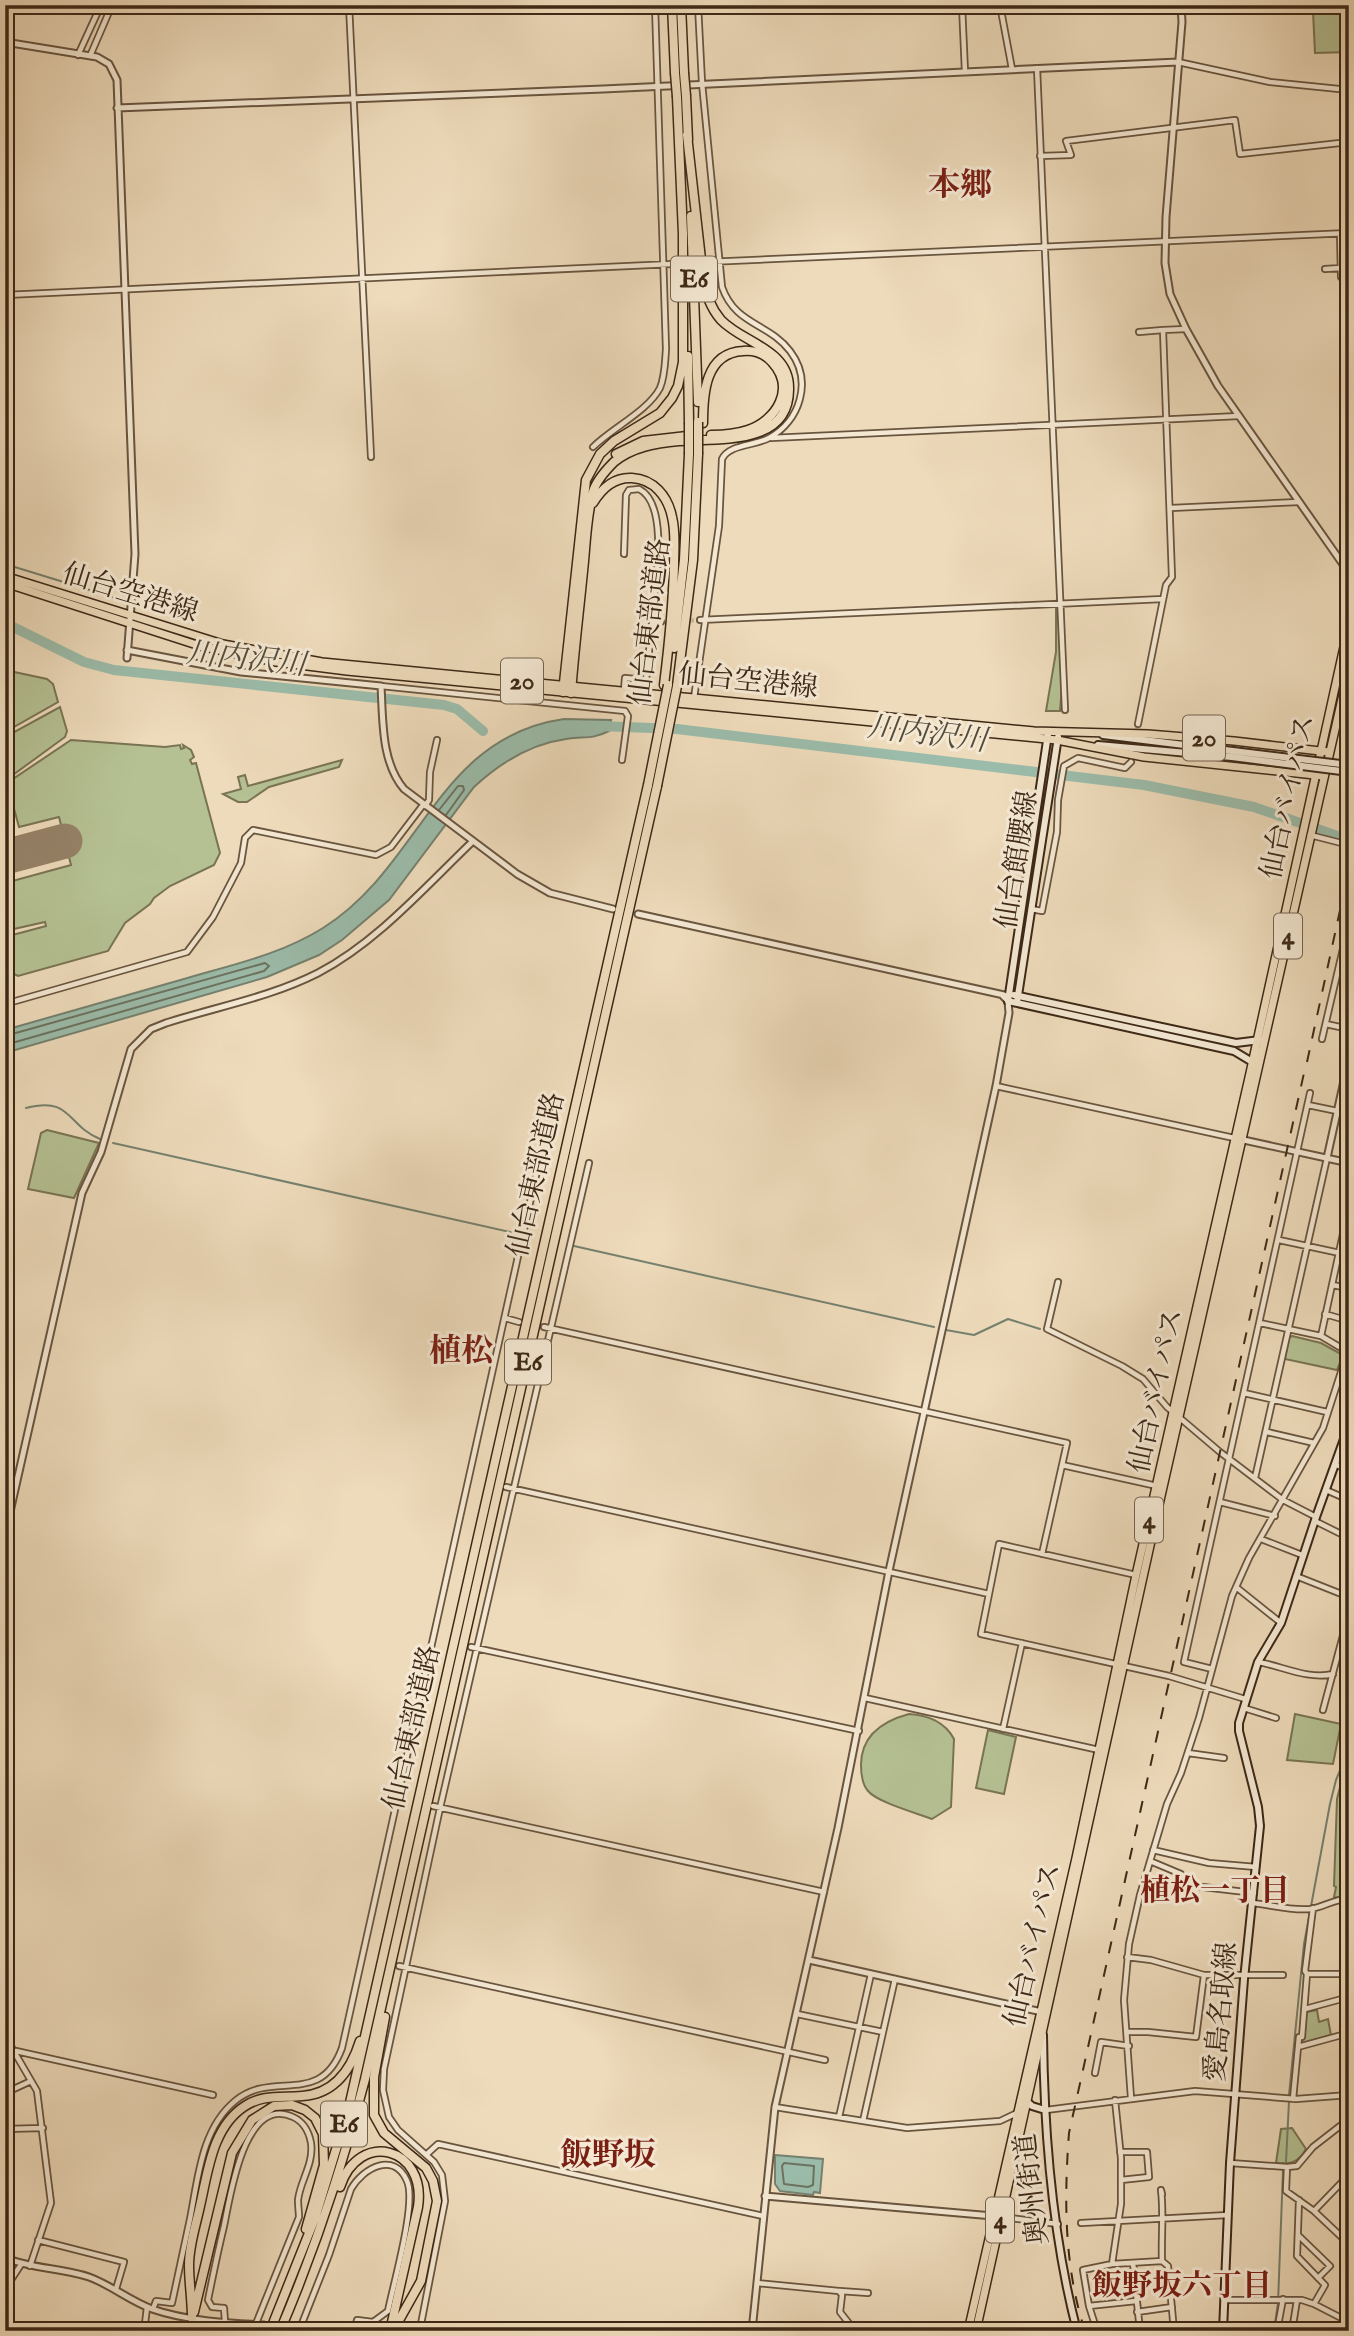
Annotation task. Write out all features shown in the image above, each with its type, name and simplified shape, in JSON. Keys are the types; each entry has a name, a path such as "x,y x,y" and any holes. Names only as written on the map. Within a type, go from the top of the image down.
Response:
{"highway":[{"name":"仙台東部道路","path":"672,5 680,73"},
{"name":"仙台東部道路","path":"681,5 683,232 697,423"},
{"name":"仙台東部道路","path":"653,786 660,725 687,617 696,517 696,318 687,135 681,96"},
{"path":"567,689 590,508 596,485 612,464 625,454 642,447 750,436 776,420 789,396 788,381 779,361 766,349 728,326 708,299 703,277 687,135"},
{"path":"567,689 586,480 600,454 614,441 660,412 678,386 683,353 683,232"},
{"path":"584,495 604,464 634,444 661,438 740,433 765,421 776,411 783,390 781,376 774,364 762,355 747,350 732,352 718,361 705,385 697,423 697,454"},
{"name":"仙台東部道路","path":"280,2331 324,2220 348,2143 653,786 669,686 697,454"},
{"path":"590,508 607,486 628,478 652,484 663,495 670,509 674,536 674,573 669,686"},
{"name":"仙台東部道路","path":"267,2328 282,2305 315,2218 339,2142 394,1937"},
{"path":"192,2318 190,2257 210,2161 220,2136 236,2113 248,2104 262,2098 319,2093 341,2079 357,2051 394,1937"},
{"path":"392,2331 421,2281 437,2201 433,2181 426,2168 384,2133 373,2108 374,2077 394,1937"},
{"path":"192,2318 199,2300 232,2152 243,2132 258,2115 274,2106 286,2104 305,2110 315,2118 323,2134 325,2149 321,2181 282,2305"},
{"path":"293,2299 313,2261 342,2179 350,2166 370,2153 378,2151 393,2154 401,2157 413,2169 419,2190 392,2331"}],"main road":[{"name":"仙台空港線","path":"5,576 200,646 276,662 347,671 567,689 1048,736 1077,732 1222,740 1329,752"},
{"name":"仙台空港線","path":"5,583 129,620"},
{"name":"仙台バイパス","path":"968,2331 1043,2026 1043,2012 1308,831 1315,775 1349,624"},
{"name":"仙台バイパス","path":"1310,820 1324,776 1349,668"},
{"name":"仙台空港線","path":"567,689 624,690 1048,736"},
{"path":"1077,732 1349,772"},
{"name":"仙台館腰線","path":"1006,996 1048,736"},
{"name":"仙台空港線","path":"1058,736 1076,743 1144,757 1324,776"},
{"name":"仙台館腰線","path":"1018,999 1058,736"},
{"path":"1076,743 1349,765"},
{"path":"1006,996 1234,1051 1256,1064"},
{"path":"1018,999 1236,1043 1261,1040"},
{"name":"仙台バイパス","path":"976,2331 1013,2132 1024,2105 1099,1750 1121,1665 1136,1575 1177,1414"},
{"name":"愛島名取線","path":"1223,2331 1230,2163 1260,1826 1258,1807 1239,1731 1245,1699 1258,1662 1281,1623 1302,1555 1349,1425"},
{"path":"1043,2026 1045,2110"},
{"name":"奥州街道","path":"1024,2105 1045,2110 1069,2301 1077,2331"}],"street":[{"path":"78,55 101,5"},
{"path":"90,56 112,5"},
{"path":"349,5 371,457"},
{"path":"593,446 652,400 665,373 659,85 654,5"},
{"path":"698,5 702,83 722,287 733,309 786,346 800,371 802,387 799,406 790,422 770,438"},
{"path":"961,5 965,72"},
{"path":"1000,5 1013,69"},
{"path":"1181,5 1165,241 1170,294 1218,386 1349,573"},
{"path":"5,42 104,60 117,80 135,554 127,658"},
{"path":"117,108 1178,62 1270,82 1349,90"},
{"path":"1037,68 1065,710"},
{"path":"1040,156 1070,155 1066,141 1235,120 1240,154 1349,142"},
{"path":"707,262 1349,233"},
{"path":"1340,234 1342,277"},
{"path":"5,295 673,264"},
{"path":"1325,268 1341,268"},
{"path":"1139,332 1186,329"},
{"path":"1138,724 1166,585 1172,577 1163,330"},
{"path":"694,699 719,526 722,459 731,450 770,438 1239,416"},
{"path":"624,554 626,495 629,490 639,489 649,498 658,518 659,534 646,680 625,678 624,690"},
{"path":"1171,508 1299,502"},
{"path":"700,620 1163,599"},
{"path":"652,623 660,622"},
{"path":"127,650 241,672 625,711 628,716 622,760"},
{"path":"382,688 387,756 392,771 404,789 472,842 517,874 550,893 613,909"},
{"path":"5,1004 187,952 213,918 241,863 245,838 253,830 376,855 391,847 429,800 430,772 437,740"},
{"path":"1031,909 1042,911 1057,832 1063,768 1069,761 1079,758 1125,768 1131,762"},
{"path":"1308,831 1349,845"},
{"path":"5,1534 82,1193 110,1124 131,1049 151,1029 286,987 338,961 361,945 472,842"},
{"path":"638,914 1006,996 1009,1013 996,1086 889,1571 859,1731 775,2107 752,2331"},
{"path":"1322,1039 1349,923"},
{"path":"1009,1013 1018,999"},
{"path":"1326,1024 1349,1030"},
{"path":"1255,1479 1349,1058"},
{"path":"996,1086 1349,1163"},
{"path":"1212,1668 1184,1661 1310,1093"},
{"path":"1308,1105 1338,1111"},
{"path":"152,2331 145,2324 150,2308 156,2301 172,2303 202,2161 212,2131 228,2108 253,2090 317,2081 332,2067 342,2048 541,1153"},
{"path":"435,2331 421,2324 444,2209 445,2189 442,2175 427,2154 391,2121 383,2090 384,2069 474,1648 589,1163"},
{"path":"1321,1336 1349,1206"},
{"path":"1279,1240 1349,1255"},
{"path":"1058,1282 1047,1329 1143,1379 1177,1414 1230,1460 1283,1500 1349,1538"},
{"path":"1332,1284 1349,1289"},
{"path":"1325,1314 1349,1321"},
{"path":"505,1318 519,1322"},
{"path":"1131,2098 1124,2000 1127,1957 1133,1920 1153,1850 1167,1804 1188,1753 1236,1587 1322,1428 1348,1350 1321,1336 1260,1323"},
{"path":"544,1328 1067,1443 1042,1553"},
{"path":"1244,1393 1327,1412"},
{"path":"1267,1432 1314,1443"},
{"path":"1335,1464 1349,1471"},
{"path":"1062,1465 1157,1486"},
{"path":"506,1487 989,1594"},
{"path":"1325,1489 1349,1500"},
{"path":"1220,1502 1275,1516"},
{"path":"1261,1539 1302,1555"},
{"path":"1136,1575 999,1544 981,1633 1121,1665 1245,1699"},
{"path":"1296,1576 1349,1597"},
{"path":"1236,1587 1281,1623"},
{"path":"1323,1710 1349,1613"},
{"path":"1003,1728 1022,1643"},
{"path":"474,1648 859,1731"},
{"path":"1258,1662 1309,1674 1333,1674"},
{"path":"865,1698 1099,1750"},
{"path":"1243,1708 1276,1718"},
{"path":"1188,1753 1224,1758"},
{"path":"433,1806 824,1892"},
{"path":"1153,1850 1209,1863 1257,1868"},
{"path":"1150,1861 1181,1874 1186,1885 1255,1893"},
{"path":"1254,1903 1311,1908 1330,1904 1336,1899 1348,1899 1349,1902"},
{"path":"1293,2099 1298,2037 1302,2037 1305,2009 1305,1972 1311,1908"},
{"path":"1127,1957 1152,1960 1204,1975 1283,1975"},
{"path":"809,1960 1043,2012"},
{"path":"399,1966 825,2060"},
{"path":"839,2117 872,1974"},
{"path":"1307,1974 1347,1975 1349,1987"},
{"path":"1127,2032 1196,2037 1204,1975"},
{"path":"863,2121 895,1979"},
{"path":"1305,2009 1349,1997"},
{"path":"797,2014 883,2032"},
{"path":"1298,2047 1349,2033"},
{"path":"5,2036 37,2091 43,2128 51,2203 30,2266"},
{"path":"1095,2073 1101,2042 1129,2046"},
{"path":"15,2051 213,2095"},
{"path":"5,2093 32,2081"},
{"path":"1045,2110 1195,2091 1293,2099 1349,2095"},
{"path":"1112,2264 1121,2204 1115,2100"},
{"path":"1000,2121 1024,2105"},
{"path":"775,2107 907,2128 1000,2121 1007,2124 1013,2132"},
{"path":"225,2322 224,2308 212,2306 208,2300 239,2158 261,2123 276,2115 288,2115 299,2120 308,2132 310,2161 298,2200 299,2217 255,2328"},
{"path":"1230,2163 1297,2166 1313,2147 1349,2119"},
{"path":"5,2129 43,2128"},
{"path":"427,2154 438,2144 762,2216"},
{"path":"1120,2152 1147,2152 1149,2177 1121,2180"},
{"path":"299,2330 329,2255 351,2189 369,2168 386,2166 400,2172 407,2181 410,2195 405,2229 388,2311 373,2322 357,2320 354,2331"},
{"path":"1287,2167 1286,2191 1314,2211 1349,2244"},
{"path":"1314,2211 1349,2178"},
{"path":"1342,2182 1349,2190"},
{"path":"1162,2194 1161,2190 1162,2261"},
{"path":"765,2196 1058,2224"},
{"path":"1299,2199 1297,2256 1325,2285 1314,2304"},
{"path":"1081,2223 1228,2215"},
{"path":"1297,2235 1330,2266 1318,2278"},
{"path":"38,2240 124,2262 116,2290"},
{"path":"5,2258 30,2266 76,2273 150,2308 192,2318 267,2328"},
{"path":"1097,2331 1089,2306 1083,2270 1112,2264 1162,2261 1168,2266 1174,2331"},
{"path":"5,2284 9,2283 22,2263"},
{"path":"1133,2263 1140,2331"},
{"path":"757,2283 867,2293"},
{"path":"839,2291 842,2295 840,2312 855,2331"},
{"path":"1224,2300 1297,2300 1314,2304 1347,2321 1347,2331"},
{"path":"1277,2331 1280,2300"},
{"path":"1292,2331 1297,2300"},
{"path":"1089,2306 1136,2301"},
{"path":"1137,2312 1172,2307"},
{"path":"290,2328 314,2331"}],"shaded area":[{"path":"1349,10 1349,52 1315,53 1313,11"},
{"path":"1056,607 1062,686 1060,711 1046,711 1056,652"},
{"path":"5,670 47,679 53,684 58,702 5,732"},
{"path":"60,707 67,731 65,737 6,780 5,737"},
{"path":"71,740 165,747 180,745 181,749 184,748 183,745 191,750 194,757 190,760 192,764 196,763 220,853 214,865 170,886 125,923 108,951 18,976 12,973 5,937 46,926 45,922 5,931 5,883 71,865 59,817 19,827 7,783"},
{"path":"342,760 339,767 269,787 247,802 238,802 223,794 241,789 238,777 245,775 248,786"},
{"path":"47,1130 99,1143 74,1198 28,1189 41,1133"},
{"path":"1292,1336 1321,1343 1341,1354 1337,1370 1285,1359 1289,1338"},
{"path":"909,1714 935,1720 946,1728 954,1739 951,1807 932,1819 873,1795 864,1785 862,1778 862,1755 869,1738 882,1726"},
{"path":"1295,1714 1341,1724 1333,1764 1287,1760"},
{"path":"988,1730 1016,1737 1004,1794 976,1788"},
{"path":"1349,1752 1349,1899 1334,1897 1334,1886 1337,1799"},
{"path":"1317,2010 1319,2022 1328,2019 1331,2035 1299,2044 1302,2013"},
{"path":"1292,2128 1306,2149 1294,2162 1276,2163 1281,2129"}],"water":[{"path":"564,719 611,720 609,731 603,734 540,745 505,762 484,778 474,787 389,900 342,940 319,955 267,977 5,1053 5,1030 255,958 290,945 323,928 356,902 384,872 458,777 487,751 521,731"},
{"path":"775,2155 823,2159 820,2193 814,2192 813,2195 780,2191 775,2184"}],"waterway":[{"path":"5,564 122,600"},
{"name":"川内沢川","path":"5,623 84,662 114,670 444,705 457,709 483,731"},
{"name":"川内沢川","path":"599,726 677,729 1144,785 1254,807 1349,840"},
{"path":"26,1108 41,1105 61,1109 100,1139"},
{"path":"113,1143 519,1234"},
{"path":"574,1246 934,1327"},
{"path":"946,1330 974,1335 1008,1319 1040,1329"},
{"path":"1289,2095 1304,1944 1330,1804 1336,1780 1349,1749"},
{"path":"1274,2331 1278,2303 1283,2170 1286,2162 1289,2101"}],"runway":[{"path":"5,857 65,841"}],"tunnel":[{"path":"683,621 700,620"},
{"path":"1131,762 1138,724"}],"railway":[{"path":"1307,1062 1349,869"},
{"path":"1085,2331 1069,2258 1066,2183 1069,2133 1306,1064"}],"district":[{"name":"本郷","path":"960,186"},
{"name":"植松","path":"461,1352"},
{"name":"植松一丁目","path":"1215,1892"},
{"name":"飯野坂","path":"608,2156"},
{"name":"飯野坂六丁目","path":"1182,2287"}]}
